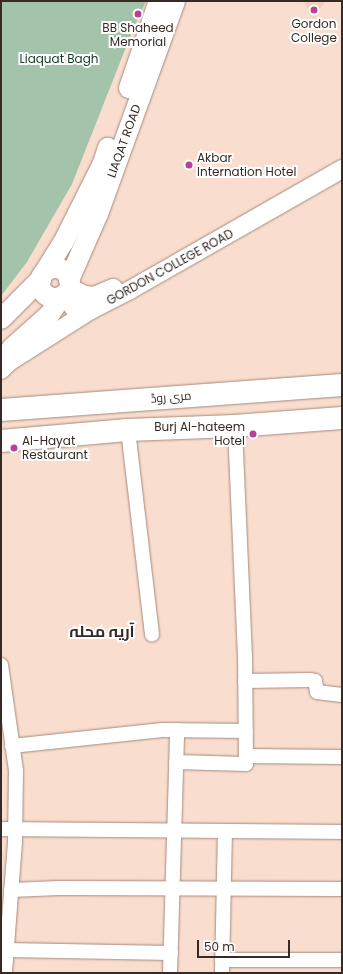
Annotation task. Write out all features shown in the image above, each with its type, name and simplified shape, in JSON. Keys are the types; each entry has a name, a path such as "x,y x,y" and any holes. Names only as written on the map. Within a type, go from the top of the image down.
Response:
{"main road":[{"name":"LIAQAT ROAD","path":"1,319 42,276 63,243 102,163 159,1"},
{"name":"LIAQAT ROAD","path":"1,364 12,348 50,314 66,290 98,214 175,1"},
{"path":"42,276 40,286 48,297 54,298 66,290"},
{"name":"مری روڈ","path":"1,410 342,385"},
{"path":"1,441 128,430 235,426 342,418"}],"street":[{"name":"GORDON COLLEGE ROAD","path":"66,290 94,296 111,289 342,157"},
{"name":"GORDON COLLEGE ROAD","path":"1,370 9,362 91,310 130,290 342,169"},
{"path":"66,290 74,308 91,310"},
{"path":"1,403 8,405 71,405"},
{"path":"176,762 246,764 246,681 235,426"},
{"path":"128,430 152,635"},
{"path":"1,665 3,698 16,771 15,828 11,890 4,955 5,973"},
{"path":"246,681 310,680 315,681 316,692 342,695"},
{"path":"12,746 162,730 246,731"},
{"path":"170,973 177,730"},
{"path":"246,753 246,756 342,756"},
{"path":"1,829 342,832"},
{"path":"225,832 222,966 314,967 342,960"},
{"path":"11,890 59,888 342,889"},
{"path":"4,955 171,953"}],"shaded area":[{"name":"Gordon College","path":"303,1 325,1 314,20"}],"green space":[{"name":"Liaquat Bagh","path":"1,1 146,1 132,32 72,184 27,262 1,296"}],"place":[{"name":"Gordon College","path":"314,10"},
{"name":"BB Shaheed Memorial","path":"138,14"},
{"name":"Akbar Internation Hotel","path":"189,165"},
{"name":"Burj Al-hateem Hotel","path":"253,434"},
{"name":"Al-Hayat Restaurant","path":"14,448"}],"district":[{"name":"آریہ محلہ","path":"102,632"}]}
